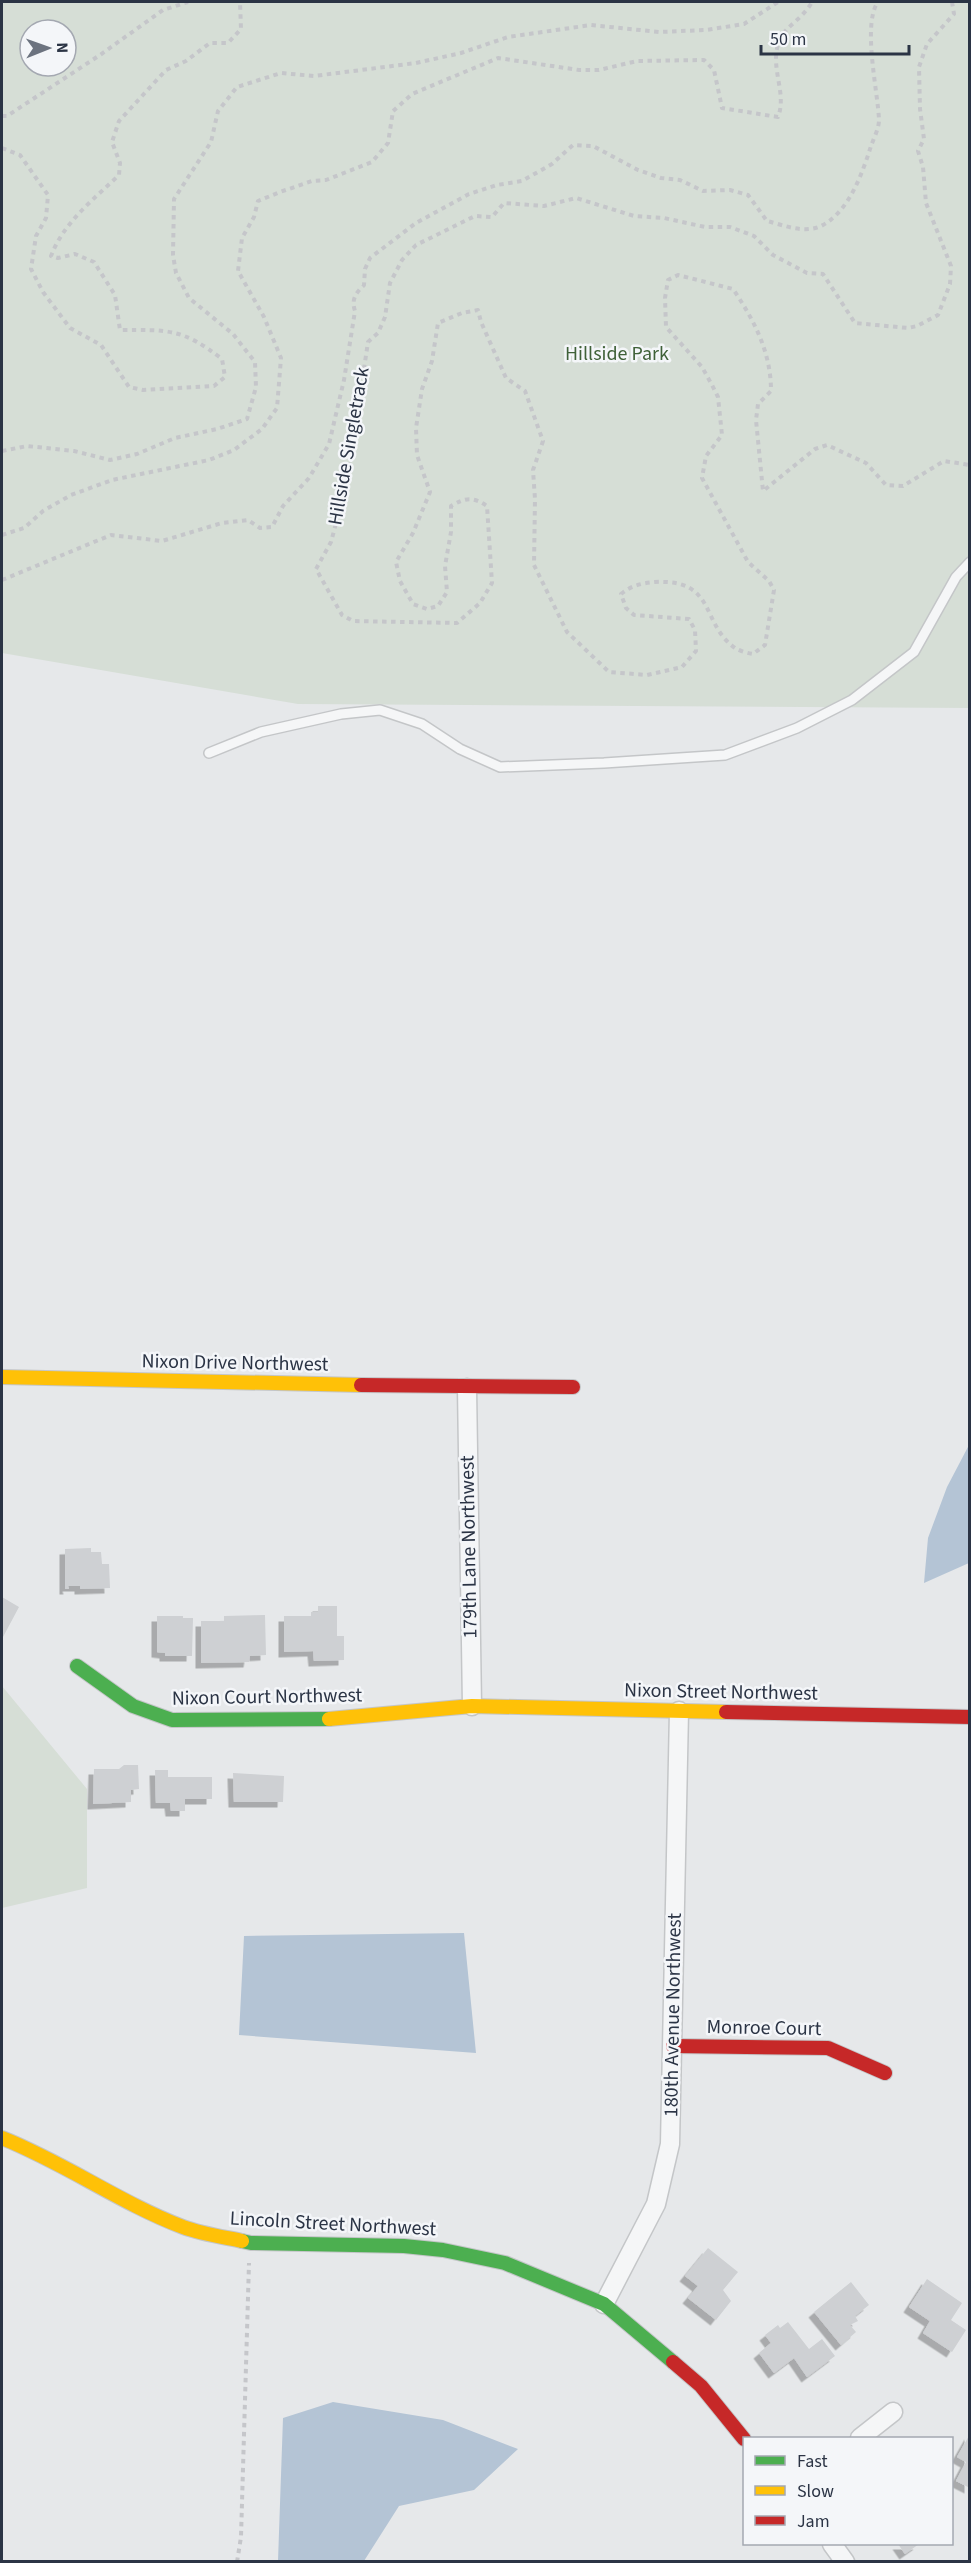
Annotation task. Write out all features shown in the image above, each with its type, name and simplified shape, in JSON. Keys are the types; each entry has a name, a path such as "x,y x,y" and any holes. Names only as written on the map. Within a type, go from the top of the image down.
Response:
{"street":[{"name":"Nixon Drive Northwest","path":"2,1377 467,1388"},
{"path":"467,1388 573,1387"},
{"name":"179th Lane Northwest","path":"467,1388 472,1706"},
{"name":"Nixon Court Northwest","path":"78,1666 136,1709 172,1720 343,1719 442,1707 472,1706"},
{"name":"Nixon Street Northwest","path":"472,1706 969,1717"},
{"name":"180th Avenue Northwest","path":"604,2304 656,2204 670,2144 679,1711"},
{"name":"Monroe Court","path":"673,2046 828,2048 885,2073"},
{"name":"Lincoln Street Northwest","path":"2,2138 22,2146 128,2202 185,2228 251,2242 405,2246 443,2250 505,2263 604,2304 700,2386 743,2438"},
{"path":"862,2437 893,2412"},
{"path":"833,2545 845,2562"}],"lane":[{"path":"209,753 261,732 341,714 380,710 422,724 460,749 500,767 725,755 797,728 852,700 914,652 956,577 969,562"}],"path":[{"path":"2,116 7,116 100,55 163,10 188,2"},
{"path":"2,148 20,155 48,195 46,218 36,236 31,269 43,292 70,328 101,345 129,387 143,390 214,386 225,378 222,359 200,342 169,330 120,330 115,295 94,262 75,254 58,258 51,256 73,217 119,175 120,163 112,142 119,121 166,70 186,61 210,43 228,43 241,29 240,2"},
{"path":"2,451 27,446 74,451 110,460 137,454 175,438 217,429 247,419 256,387 255,362 232,334 189,298 176,273 173,255 174,199 211,142 218,111 237,87 281,73 314,76 416,63 461,53 508,37 591,25 659,32 706,30 744,24 778,2"},
{"path":"2,535 24,528 43,511 71,495 112,480 209,460 234,450 262,429 277,408 281,358 264,317 238,271 242,238 254,217 258,201 312,181 326,180 372,162 388,143 393,111 412,93 498,58 579,70 599,70 637,61 704,60 714,70 722,108 778,117 782,94 775,72 781,36 801,19 812,2"},
{"name":"Hillside Singletrack","path":"2,580 111,536 162,541 222,523 248,520 260,528 272,527 283,506 309,478 329,444 344,380 355,311 353,304 356,294 364,285 365,269 370,258 431,214 469,194 497,185 522,181 552,164 573,146 592,146 638,170 661,178 680,180 703,191 730,190 747,195 766,221 804,230 821,226 845,205 857,186 879,123 871,35 874,7 878,2"},
{"name":"Hillside Singletrack","path":"952,2 954,14 927,44 919,67 920,109 924,139 918,151 923,167 926,203 951,266 950,284 938,315 908,328 855,323 823,274 807,273 773,255 754,236 730,227 705,227 664,218 634,216 576,198 544,206 504,203 492,217 475,216 416,245 402,260 390,283 385,317 378,333 368,342 347,482 331,542 316,569 342,615 353,621 457,623 480,603 492,583 487,506 477,499 465,498 451,506 452,532 445,566 447,592 438,606 427,609 413,604 400,581 396,562 413,533 430,492 417,455 417,428 422,389 432,361 438,323 462,313 478,310 506,378 525,391 543,441 533,470 534,565 567,632 609,672 647,675 682,667 696,651 695,630 689,619 634,615 626,608 621,594 628,588 648,582 675,581 695,591 707,606 721,633 736,649 753,654 765,645 774,590 770,581 748,562 702,478 706,456 722,435 718,397 702,367 666,327 665,298 668,280 678,275 733,289 751,316 765,348 771,369 771,391 758,404 756,420 763,491 815,449 827,445 866,463 886,485 903,486 944,461 969,465"},
{"path":"969,131 969,137"},
{"path":"237,2562 241,2536 251,2242"}],"green space":[{"name":"Hillside Park","path":"2,2 969,2 969,708 298,704 2,653"},
{"path":"2,1686 87,1789 87,1888 2,1908"}],"water":[{"path":"969,1445 969,1563 924,1583 928,1538 947,1487"},
{"path":"464,1933 476,2053 239,2035 244,1936"},
{"path":"333,2402 443,2420 518,2449 474,2490 399,2506 364,2561 278,2561 283,2418"}],"building":[{"path":"91,1548 91,1552 101,1552 102,1564 109,1564 110,1588 80,1589 80,1586 68,1586 69,1589 65,1589 65,1549"},
{"path":"2,1597 19,1607 3,1637 2,1636"},
{"path":"318,1606 337,1606 337,1636 344,1636 344,1660 314,1661 313,1651 284,1652 284,1616 311,1616 311,1612 318,1612"},
{"path":"265,1615 266,1655 250,1656 249,1662 201,1663 201,1621 224,1621 224,1616"},
{"path":"157,1616 193,1618 192,1656 165,1656 165,1653 157,1652"},
{"path":"124,1765 138,1765 139,1789 131,1790 131,1802 93,1804 94,1769 119,1769"},
{"path":"155,1770 168,1770 168,1777 212,1777 212,1799 185,1799 185,1811 171,1811 170,1803 156,1803"},
{"path":"233,1773 284,1776 283,1802 234,1802"},
{"path":"708,2248 738,2272 723,2290 731,2301 716,2320 688,2298 698,2286 685,2276"},
{"path":"927,2279 962,2303 951,2320 966,2330 952,2352 923,2333 930,2321 909,2307"},
{"path":"851,2282 869,2305 855,2316 858,2321 850,2325 856,2332 841,2345 814,2312"},
{"path":"788,2322 809,2349 822,2339 835,2356 807,2377 794,2358 774,2373 759,2353 771,2343 765,2335 778,2325 780,2328"},
{"path":"970,2434 970,2488 956,2481 966,2462 957,2457"},
{"path":"899,2545 918,2545 905,2554"}],"traffic: fast":[{"path":"77,1666 133,1706 172,1720 329,1719"},
{"path":"242,2241 404,2246 443,2250 505,2263 604,2304 673,2362"}],"traffic: slow":[{"path":"2,1377 361,1385"},
{"path":"329,1719 472,1706 726,1712"},
{"path":"2,2138 183,2227 242,2241"}],"traffic: jam":[{"path":"361,1385 573,1387"},
{"path":"726,1712 970,1717"},
{"path":"673,2046 828,2048 885,2073"},
{"path":"673,2362 701,2386 743,2438"}]}
